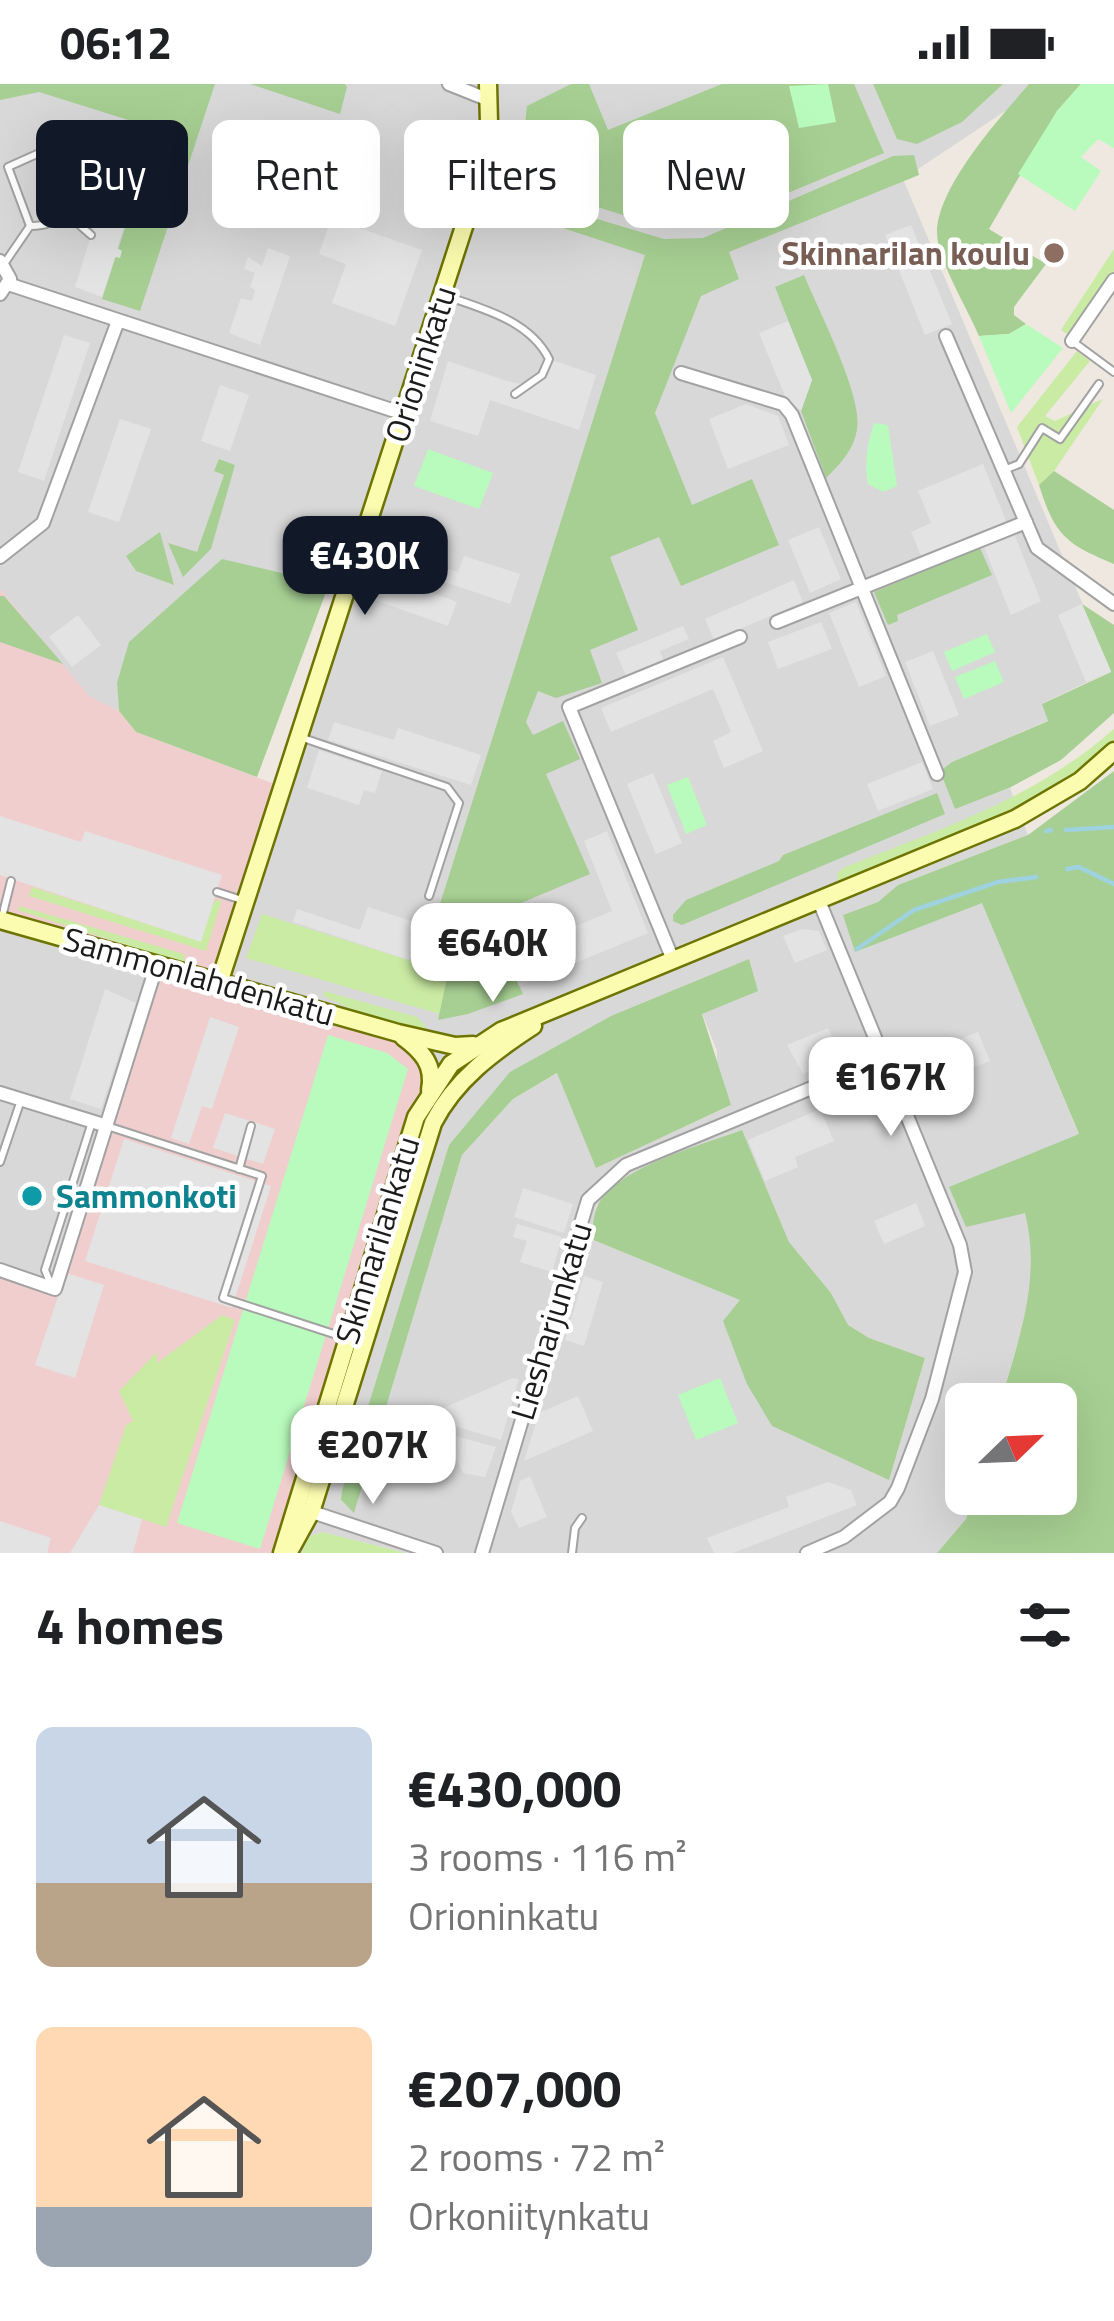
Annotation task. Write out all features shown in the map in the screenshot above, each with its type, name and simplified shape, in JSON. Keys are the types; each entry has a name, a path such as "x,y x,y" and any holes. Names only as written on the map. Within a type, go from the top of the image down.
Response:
{"main road":[{"name":"Orioninkatu","path":"219,983 442,295 484,156 489,92"},
{"name":"Skinnarilankatu","path":"285,1553 354,1341 433,1123 437,1096 454,1063 483,1042 568,1002 1015,819 1080,781 1114,751"},
{"name":"Sammonlahdenkatu","path":"1,920 398,1033 443,1044 483,1042"},
{"name":"Skinnarilankatu","path":"437,1096 568,1002"},
{"name":"Sammonlahdenkatu","path":"398,1033 423,1053 479,1065"},
{"path":"443,1044 454,1063"},
{"path":"423,1053 437,1096"}],"street":[{"path":"449,84 489,92"},
{"path":"2,263 9,274 4,289 404,414"},
{"path":"1072,341 1114,280"},
{"path":"0,557 43,524 118,322"},
{"path":"946,336 1037,548 1114,604"},
{"path":"681,373 783,404 792,415 937,774"},
{"path":"777,622 1026,522"},
{"path":"673,960 569,706 740,637"},
{"path":"807,1553 844,1538 890,1502 932,1399 965,1272 960,1245 819,901"},
{"path":"0,1270 56,1287 157,964"},
{"name":"Liesharjunkatu","path":"482,1553 588,1200 626,1165 884,1058"},
{"path":"0,1093 107,1126"},
{"path":"302,1508 436,1553"}],"lane":[{"path":"30,226 8,167 36,154"},
{"path":"30,226 36,226"},
{"path":"2,263 30,226"},
{"path":"83,228 91,235"},
{"path":"442,295 526,327 542,345 549,358 542,375 515,394"},
{"path":"1072,341 1114,371"},
{"path":"1004,470 1018,464 1042,428 1060,439 1099,384"},
{"path":"299,737 447,787 457,797 459,803 428,896"},
{"path":"1,920 11,881"},
{"path":"217,892 246,901"},
{"path":"0,1162 21,1100"},
{"path":"56,1287 45,1270 92,1122"},
{"path":"107,1126 262,1176 223,1298 354,1341"},
{"path":"239,1169 251,1126"},
{"path":"572,1553 581,1518"}],"shaded area":[{"path":"0,84 1046,84 903,179 1111,671 1043,703 1049,720 952,762 955,808 1010,788 1028,835 898,885 878,902 844,915 855,952 982,902 1079,1135 1025,1212 1033,1276 1006,1383 945,1383 945,1515 967,1515 937,1553 406,1553 322,1532 309,1537 302,1553 282,1553 219,983 349,579 329,584 222,560 117,683 119,711 89,697 0,589","holes":["702,1013 717,1051 717,1069 730,1106 597,1167 558,1073 513,1099 462,1155 354,1512 341,1501 343,1491 449,1145 611,1016","742,1131 789,1242 831,1293 848,1326 925,1358 889,1479 772,1426 741,1300 591,1239 596,1206 632,1175"]},
{"path":"911,225 952,324 925,335 885,235"},
{"path":"93,228 124,228 117,248 122,251 120,258 115,257 102,297 75,287"},
{"path":"328,228 359,228 422,250 395,326 332,303 346,264 319,254"},
{"path":"268,248 290,256 260,345 229,333 241,298 252,301 255,290 250,287 255,273 244,269 248,257 262,266"},
{"path":"788,321 812,380 801,411 785,396 759,333"},
{"path":"64,335 90,343 44,481 18,472"},
{"path":"549,359 596,375 579,430 490,400 478,436 430,421 448,361 531,385"},
{"path":"220,385 249,395 230,451 201,441"},
{"path":"746,404 778,416 789,445 728,469 709,419"},
{"path":"120,419 151,429 119,522 88,512"},
{"path":"983,464 1007,523 922,558 911,532 931,523 918,491"},
{"path":"819,527 841,579 810,593 788,540"},
{"path":"1015,536 1041,601 1011,615 984,547"},
{"path":"464,556 520,574 510,604 407,569 411,557 458,572"},
{"path":"384,575 457,602 448,626 375,600"},
{"path":"794,580 803,602 714,640 705,619"},
{"path":"0,589 89,696 119,711 136,732 283,787 220,983 398,1033 431,1069 282,1553 0,1553 0,1270 54,1288 157,965 0,920"},
{"path":"856,602 886,676 859,687 829,613"},
{"path":"1082,604 1111,671 1086,682 1058,615"},
{"path":"78,615 101,645 72,667 49,637"},
{"path":"821,622 832,649 778,669 768,642"},
{"path":"683,626 689,639 660,651 664,661 626,676 616,653"},
{"path":"933,651 959,715 930,726 905,662"},
{"path":"723,657 763,751 724,768 713,741 731,732 713,689 611,732 601,708"},
{"path":"334,722 394,740 398,728 481,755 471,785 328,740"},
{"path":"319,750 382,771 375,793 364,790 359,805 307,788"},
{"path":"922,762 933,789 878,811 867,784"},
{"path":"653,773 682,843 656,854 627,784"},
{"path":"0,816 81,842 85,831 222,875 201,942 0,875"},
{"path":"607,831 648,933 519,986 506,955 612,911 584,841"},
{"path":"368,907 432,928 421,964 293,922 297,909 360,930"},
{"path":"0,920 157,964 55,1289 0,1270"},
{"path":"802,929 819,931 827,950 795,963 783,936"},
{"path":"105,989 136,1003 101,1109 70,1099"},
{"path":"210,1017 239,1027 212,1109 202,1106 189,1144 171,1138"},
{"path":"828,1028 841,1059 803,1074 787,1045"},
{"path":"978,1032 990,1061 917,1090 905,1061"},
{"path":"820,1109 834,1141 795,1157 798,1167 765,1181 748,1140"},
{"path":"225,1113 275,1129 263,1164 213,1148"},
{"path":"124,1139 271,1186 232,1308 85,1261"},
{"path":"523,1188 573,1204 564,1233 514,1217"},
{"path":"916,1203 925,1226 884,1244 874,1221"},
{"path":"517,1224 562,1237 552,1272 520,1262 527,1241 513,1237"},
{"path":"66,1273 104,1285 75,1378 35,1365"},
{"path":"584,1276 603,1282 584,1346 565,1340"},
{"path":"519,1379 501,1440 439,1421 441,1409"},
{"path":"578,1396 593,1431 524,1461 539,1413"},
{"path":"444,1433 496,1447 485,1477 463,1473"},
{"path":"530,1476 547,1517 519,1528 511,1512 520,1481"},
{"path":"828,1482 851,1490 857,1505 733,1553 714,1553 707,1538 789,1507 786,1497"},
{"path":"99,1505 142,1519 133,1553 70,1553"},
{"path":"0,1521 51,1538 47,1553 0,1553"}],"green space":[{"path":"0,84 215,84 188,166 188,120 128,120 39,92 0,100"},
{"path":"250,84 345,84 347,87 340,114"},
{"path":"571,84 589,84 608,130 623,124 623,215 599,208 599,120 525,120 527,106"},
{"path":"722,84 854,84 884,153 789,193 789,120 633,120"},
{"path":"828,84 836,122 799,128 789,86"},
{"path":"873,84 1003,84 962,122 917,144 897,139"},
{"path":"1029,84 1081,84 1057,111 989,229 1046,264 1014,307 1014,315 1026,324 1009,334 979,336 946,266 938,223 969,158"},
{"path":"1081,84 1114,84 1114,148 1098,139 1081,157 1101,171 1075,211 1018,174 1057,111"},
{"path":"914,155 919,175 789,228 789,201 893,156"},
{"path":"599,220 664,239 703,238 726,228 788,228 729,252 739,279 701,296 655,413 692,505 752,479 779,545 681,586 659,537 610,557 638,630 590,650 602,683 556,698 538,691 526,722 533,735 563,721 580,759 546,774 590,874 488,917 523,994 438,1020 447,978 421,964 645,255 563,228 599,228"},
{"path":"125,228 167,228 140,311 102,299"},
{"path":"1114,249 1114,271 1070,336 1061,330"},
{"path":"804,275 847,376 857,416 852,444 826,478 801,411 812,380 775,287"},
{"path":"1026,324 1063,348 1011,413 979,336 1009,334"},
{"path":"1077,351 1090,361 1045,416 1055,421 1103,399 1054,471 1039,485 1017,427"},
{"path":"874,423 888,425 897,486 883,492 868,484 867,453"},
{"path":"428,449 493,473 479,509 414,486"},
{"path":"219,459 235,465 211,549 183,577 168,543 197,552 224,475 214,471"},
{"path":"1054,471 1114,510 1114,564 1073,544 1057,527 1039,485"},
{"path":"160,532 174,585 136,571 126,556"},
{"path":"980,548 992,575 897,615 898,621 888,625 874,592"},
{"path":"222,559 329,584 257,777 136,732 119,711 117,683 129,642"},
{"path":"0,596 4,596 63,664 0,642"},
{"path":"1082,604 1114,625 1114,713 1061,760 955,809 940,771 1048,721 1042,704 1111,672"},
{"path":"987,634 995,652 952,671 944,652"},
{"path":"995,661 1004,682 964,699 955,677"},
{"path":"1114,729 1114,742 1052,789 947,840 838,884 837,873 845,867 1020,793"},
{"path":"1114,771 1114,1553 937,1553 967,1515 1077,1515 1077,1383 1006,1383 1029,1286 1030,1238 1025,1213 966,1227 949,1187 1079,1134 982,903 855,952 843,915 878,902 898,885 1028,835"},
{"path":"688,777 707,825 686,834 667,785"},
{"path":"937,793 945,814 682,925 673,921 686,900"},
{"path":"32,887 200,941 213,903 219,899 221,903 206,951 29,896"},
{"path":"19,906 184,954 185,964 18,910"},
{"path":"262,914 421,964 447,977 440,1014 246,958"},
{"path":"749,959 758,991 702,1014 731,1105 596,1168 557,1073 513,1099 462,1155 354,1513 341,1500 342,1491 449,1145 510,1072 611,1016"},
{"path":"324,991 417,1017 426,1027 424,1031 361,1014 324,996"},
{"path":"328,1035 387,1053 408,1069 260,1549 177,1523"},
{"path":"742,1130 789,1242 831,1293 848,1325 869,1338 925,1358 889,1480 772,1426 747,1384 723,1321 740,1300 591,1239 599,1203 625,1178 664,1158"},
{"path":"222,1315 235,1320 166,1527 99,1505 126,1425 133,1421 119,1391 157,1352 157,1363"},
{"path":"720,1378 738,1423 696,1440 678,1395"},
{"path":"322,1532 406,1553 302,1553 309,1537"}],"waterway":[{"path":"1066,830 1114,827"},
{"path":"1046,831 1051,830"},
{"path":"1067,869 1079,867 1114,884"},
{"path":"857,949 914,910 998,882 1036,877"}],"place":[{"name":"Skinnarilan koulu","path":"1054,253"},
{"name":"Sammonkoti","path":"32,1196"}]}
